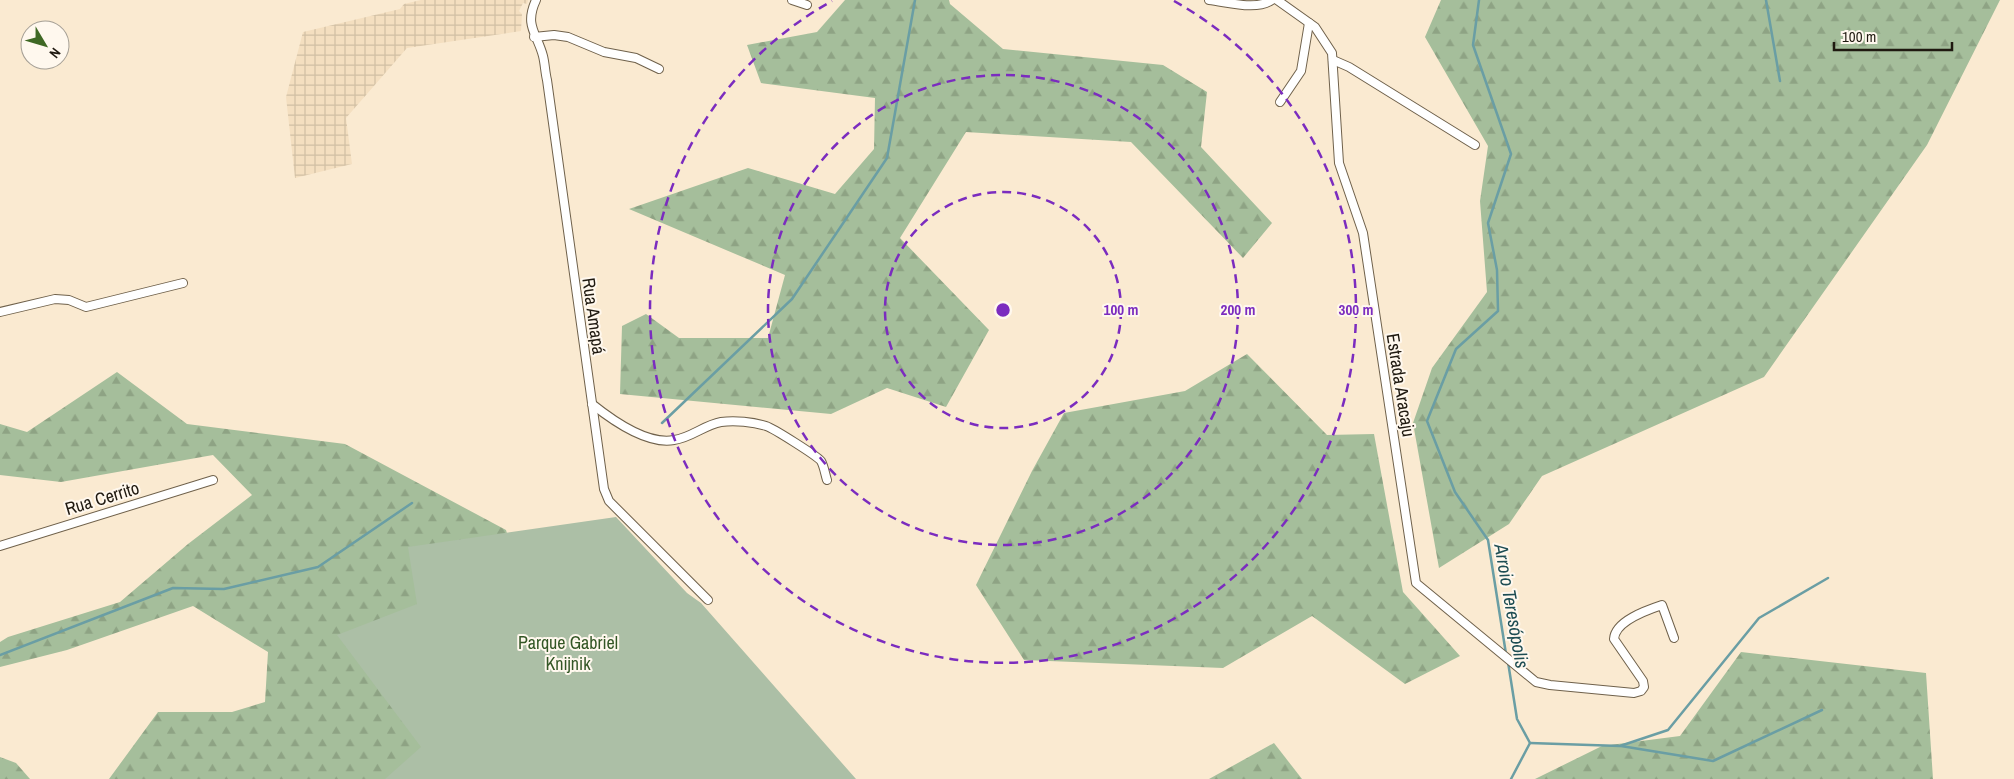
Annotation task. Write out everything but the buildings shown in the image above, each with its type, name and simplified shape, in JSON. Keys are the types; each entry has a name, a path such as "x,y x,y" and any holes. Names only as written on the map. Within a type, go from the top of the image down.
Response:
{"street":[{"name":"Rua Amapá","path":"536,0 532,9 530,25 542,55 547,80 604,489 609,501 708,600"},
{"path":"792,0 807,6"},
{"path":"1209,0 1253,6 1272,0"},
{"name":"Estrada Aracaju","path":"1277,0 1316,27 1332,53 1340,163 1363,233 1416,584 1536,682 1550,685 1634,693 1641,691 1644,687 1643,681 1614,639 1614,633 1621,625 1640,613 1662,605 1674,638"},
{"path":"1280,102 1301,71 1309,23"},
{"path":"534,37 568,36 604,52 636,58 660,70"},
{"path":"1333,60 1349,67 1475,145"},
{"path":"0,312 55,300 69,300 86,307 182,283"},
{"path":"592,404 611,419 633,431 658,440 674,440 720,422 742,421 768,426 813,454 822,462 827,480"},
{"name":"Rua Cerrito","path":"0,546 213,480"}],"shaded area":[{"path":"421,0 528,0 527,4 523,3 519,11 522,14 521,31 407,48 346,118 352,164 295,178 286,97 303,32 400,9 404,4"}],"green space":[{"path":"845,0 949,0 950,4 1003,49 1163,65 1207,92 1201,147 1272,223 1243,258 1131,142 966,132 900,238 989,330 946,407 887,388 831,414 620,394 622,326 646,314 679,338 768,338 785,275 629,209 748,168 835,194 874,149 875,98 761,83 747,45 817,32"},
{"path":"1441,0 2000,0 1927,145 1764,377 1542,476 1509,524 1439,568 1413,423 1432,368 1487,292 1480,201 1488,146 1425,37"},
{"path":"1247,354 1327,435 1374,434 1403,592 1460,656 1405,684 1312,616 1223,668 1024,660 976,585 1032,471 1064,413 1185,391"},
{"path":"117,372 187,424 345,444 506,530 528,605 782,779 109,779 158,712 232,712 265,702 268,652 193,606 67,650 0,667 0,642 8,637 120,602 188,544 252,495 213,455 61,482 0,475 0,424 27,432"},
{"name":"Parque Gabriel Knijnik","path":"616,517 687,593 701,603 856,779 385,779 421,747 337,635 417,604 408,547"},
{"path":"1741,652 1926,673 1933,779 1535,779 1602,746 1680,736"},
{"path":"1274,743 1302,779 1209,779"},
{"path":"0,757 16,763 30,779 0,779"}],"waterway":[{"path":"662,423 792,299 887,158 915,0"},
{"name":"Arroio Teresópolis","path":"1479,0 1473,45 1511,154 1488,223 1497,270 1498,311 1456,349 1427,421 1455,492 1488,540 1506,654"},
{"path":"1766,0 1780,81"},
{"path":"0,655 173,588 224,589 318,567 412,503"},
{"path":"1530,743 1620,746 1668,730 1759,618 1828,578"},
{"name":"Arroio Teresópolis","path":"1508,662 1517,719 1530,743 1511,779"},
{"path":"1621,746 1713,761 1822,710"}]}
